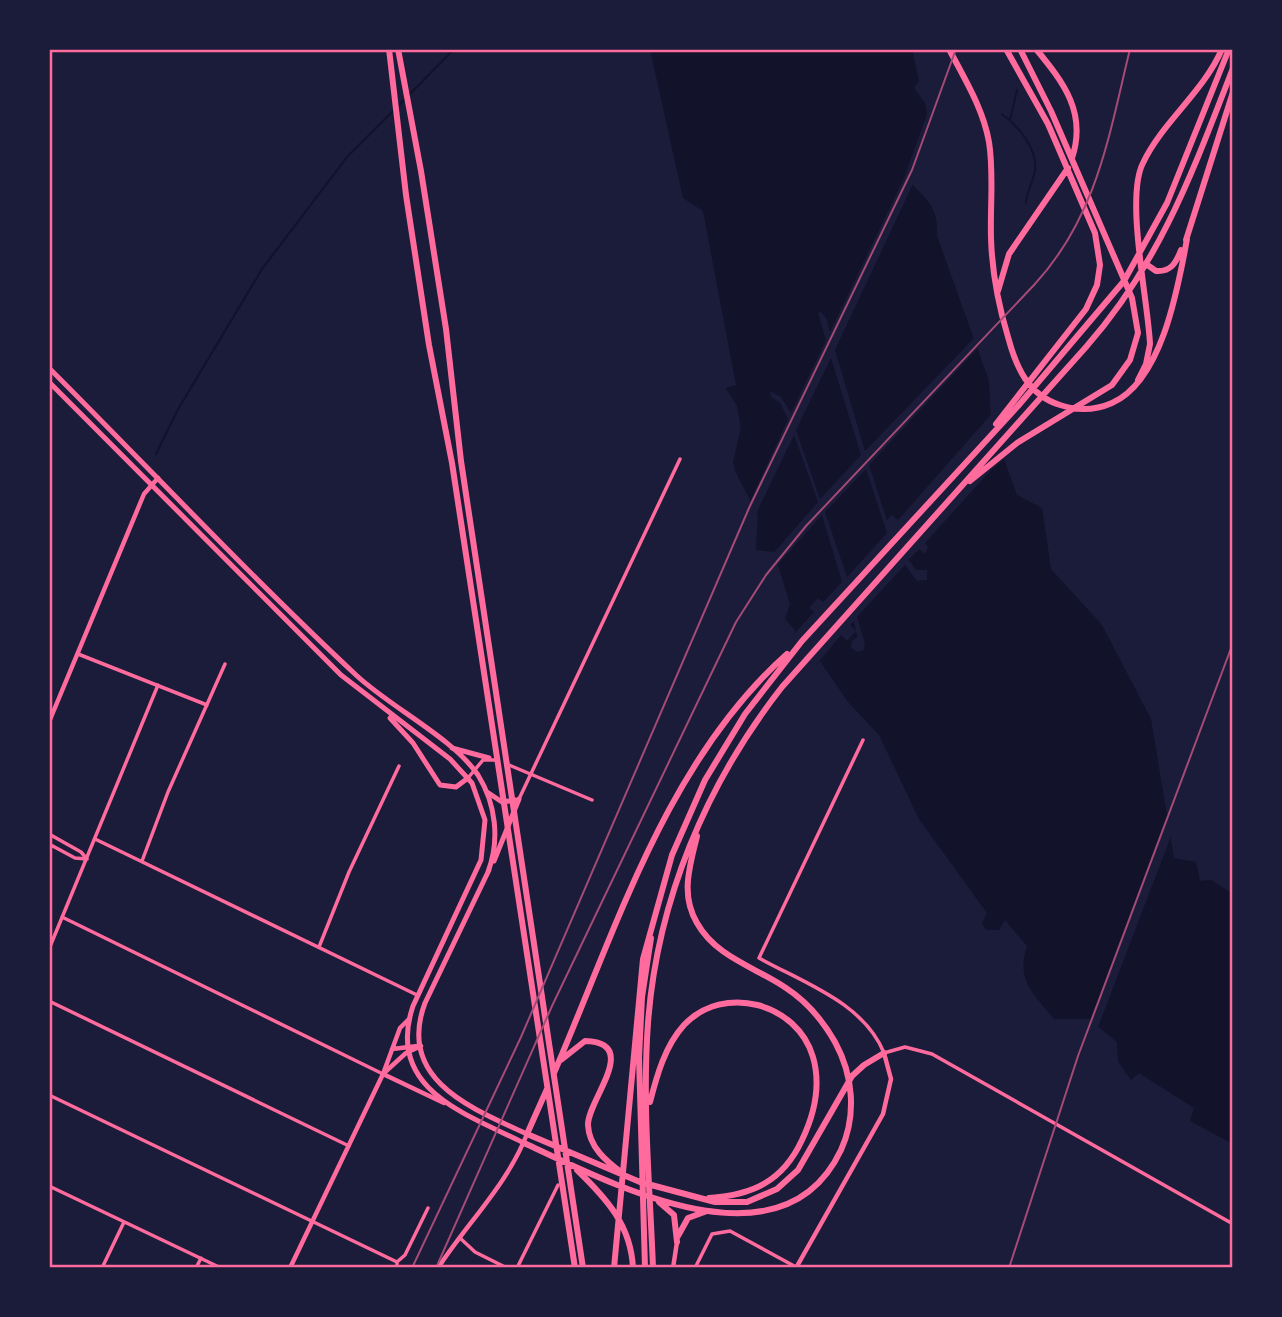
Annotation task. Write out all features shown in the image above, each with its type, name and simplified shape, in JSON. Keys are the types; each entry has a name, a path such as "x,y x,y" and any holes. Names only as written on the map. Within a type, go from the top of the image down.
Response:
{"highway":[{"path":"389,49 406,195 429,345 452,463 575,1268"},
{"path":"398,49 444,316 463,475 583,1268"},
{"path":"949,49 978,107 988,139 992,264 998,300 1017,366 1040,396 1059,405 1083,409 1110,404 1131,391 1146,375 1154,359 1186,239 1233,92"},
{"path":"988,437 1086,309 1100,272 1095,233 1040,106 1006,49"},
{"path":"949,502 1009,448 1112,385 1126,367 1137,341 1137,318 1132,298 1020,49"},
{"path":"998,300 1001,275 1009,254 1065,172 1076,146 1077,121 1071,98 1036,49"},
{"path":"1131,391 1144,368 1150,349 1135,196 1141,167 1152,148 1203,84 1222,49"},
{"path":"614,1268 639,987 653,921 672,855 695,799 734,730 780,667 1063,356 1117,290 1145,247 1176,183 1228,49"},
{"path":"645,1268 643,1216 651,996 662,935 685,858 700,824 744,741 791,677 949,502 1119,307 1155,252 1187,187 1233,68"},
{"path":"1140,239 1146,264 1159,272 1176,263 1186,239"},
{"path":"49,368 362,681 474,769 486,790 495,833 488,872"},
{"path":"49,382 330,665 380,708 444,754 468,778 484,814 483,854 408,1020 410,1048 422,1081 444,1103 573,1166 653,1198 708,1211 756,1213 800,1197 820,1180 835,1160 850,1121 850,1089 839,1051 824,1024 802,1000 737,960 706,936 689,904 687,872 700,824"},
{"path":"527,1134 660,830 697,763 775,664 802,641"},
{"path":"380,708 413,743 437,783 453,788 468,778"},
{"path":"448,746 489,758"},
{"path":"486,790 502,802 519,799"},
{"path":"519,799 488,872 425,1003 420,1022 421,1046 430,1072 449,1094 527,1134 629,1179 722,1204 741,1203 763,1197 782,1186 805,1160 852,1076 884,1053"},
{"path":"653,921 642,997 639,1068 653,1268"},
{"path":"647,1117 658,1073 669,1048 684,1026 704,1010 734,1002 763,1006 787,1019 804,1038 814,1062 816,1094 808,1125 791,1159 774,1178 754,1191 735,1196 704,1198"},
{"path":"559,1062 574,1046 585,1041 601,1044 607,1050 611,1072 590,1111 588,1125 599,1154 629,1179"},
{"path":"573,1166 615,1210 627,1236 633,1268"},
{"path":"653,1198 674,1215 677,1242"},
{"path":"677,1242 686,1220 708,1211"}],"street":[{"path":"519,799 680,459"},
{"path":"49,722 144,494 159,477"},
{"path":"78,654 207,705"},
{"path":"142,861 225,664"},
{"path":"49,949 158,685"},
{"path":"695,1268 712,1234 721,1230 730,1231 796,1268 883,1114 891,1079 876,1035 860,1016 759,958 863,740"},
{"path":"468,778 474,769 489,758 593,800"},
{"path":"319,947 349,872 399,766"},
{"path":"49,834 81,852 87,859"},
{"path":"95,839 417,995"},
{"path":"49,844 75,858 87,859"},
{"path":"62,917 444,1103"},
{"path":"49,1002 349,1146"},
{"path":"290,1268 383,1074 400,1028 408,1020"},
{"path":"389,1052 396,1047 421,1046"},
{"path":"884,1053 905,1047 932,1054 1233,1224"},
{"path":"383,1074 410,1048"},
{"path":"49,1095 397,1262"},
{"path":"438,1268 458,1237 507,1177 527,1134"},
{"path":"517,1268 558,1185"},
{"path":"49,1186 221,1268"},
{"path":"397,1268 397,1262 405,1255 428,1208"},
{"path":"102,1268 124,1222"},
{"path":"458,1237 475,1252 507,1268"},
{"path":"673,1268 677,1242"},
{"path":"196,1268 201,1258"}],"shaded area":[{"path":"650,49 912,49 919,81 914,88 925,103 927,114 905,175 928,202 935,216 937,236 989,381 991,423 1017,495 1042,508 1051,569 1102,625 1151,719 1174,858 1196,862 1200,881 1211,880 1233,894 1233,1144 1190,1121 1194,1108 1139,1073 1131,1080 1118,1061 1117,1042 1089,1019 1054,1019 1028,986 1024,968 1027,946 1005,920 999,930 986,930 982,923 987,913 919,819 879,735 848,702 820,661 807,674 794,629 785,619 790,604 774,552 756,550 758,515 735,471 733,462 741,428 737,406 726,388 736,385 703,211 683,198"}],"pier":[{"path":"930,116 909,174 914,182 835,350 865,451 977,335 980,346 869,465 887,520 892,515 898,520 994,411 1007,457 991,470 925,543 928,547 925,554 919,549 909,560 916,570 927,570 927,580 917,581 905,565 857,617 865,644 864,650 858,652 851,648 852,641 857,637 856,631 847,641 841,635 806,677 792,636 814,612 809,608 818,598 823,602 842,582 822,515 774,569 770,557 818,502 794,435 755,516 749,504 788,419 780,403 771,397 770,391 781,397 791,413 826,340 818,313 821,312 826,318 830,332 916,153","holes":["831,358 861,455 820,499 796,430","866,469 887,533 847,577 825,512"]},
{"path":"1169,810 1173,831 1097,1030 1089,1023"}],"waterway":[{"path":"409,95 454,49"},
{"path":"1010,120 1017,90"},
{"path":"397,107 405,99"},
{"path":"156,454 177,411 262,269 347,157 393,111"},
{"path":"1002,114 1020,131 1033,154 1035,170 1026,203"}],"railway":[{"path":"412,1268 521,1037 749,508 912,170 956,49"},
{"path":"436,1268 552,1006 736,622 766,575 806,526 1034,285 1055,259 1073,232 1098,174 1130,49"},
{"path":"1009,1268 1078,1056 1233,643"}]}
